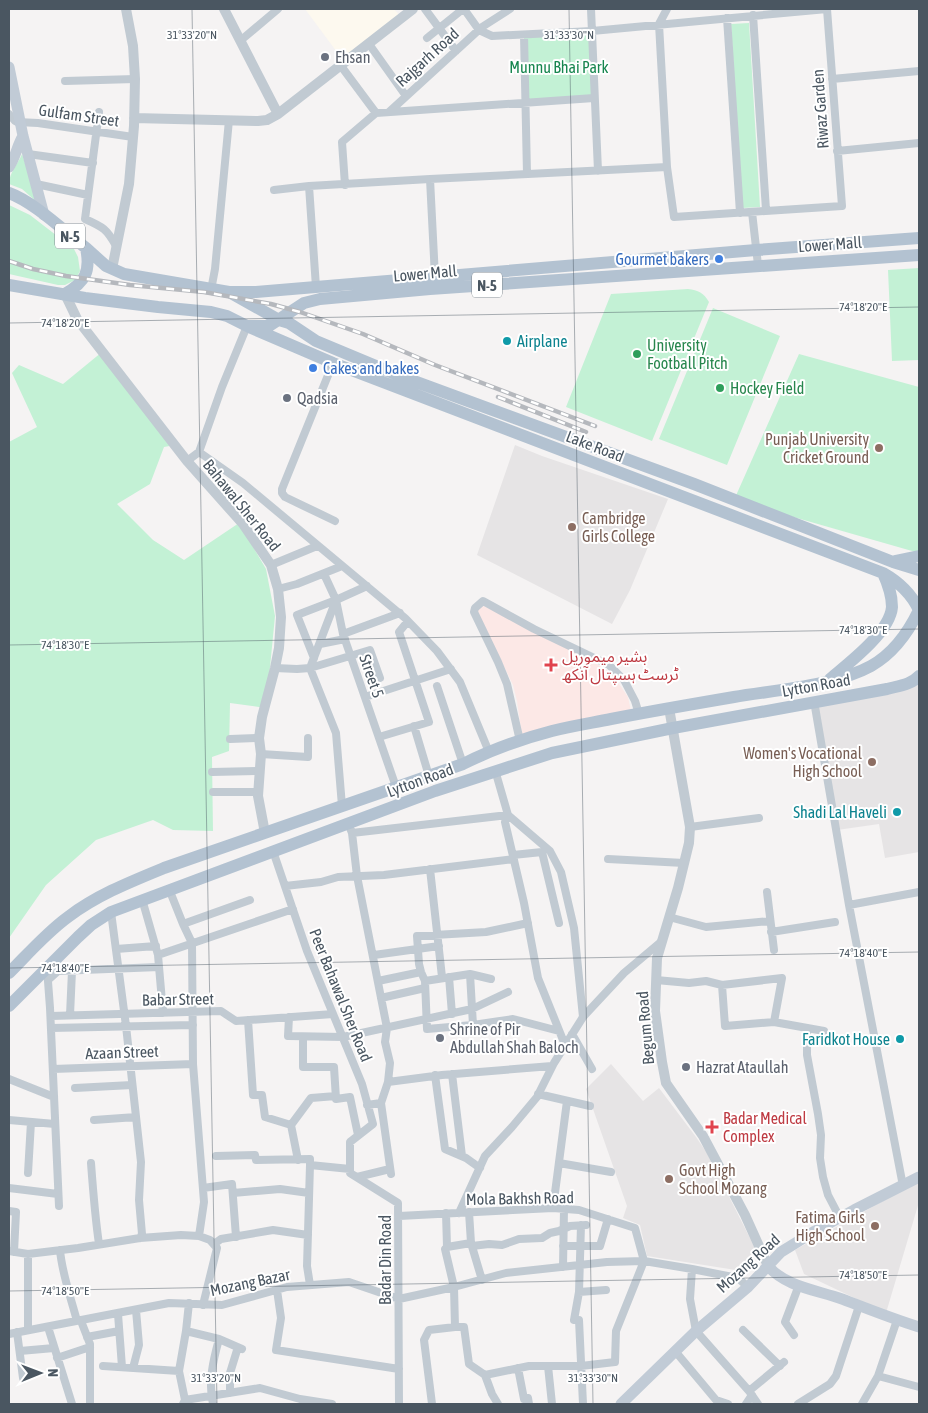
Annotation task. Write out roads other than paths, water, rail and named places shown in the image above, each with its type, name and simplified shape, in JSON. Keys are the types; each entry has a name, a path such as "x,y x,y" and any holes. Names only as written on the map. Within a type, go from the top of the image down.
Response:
{"main road":[{"path":"9,68 23,136 44,215"},
{"path":"9,166 23,136"},
{"name":"N-5","path":"9,193 27,202 112,269"},
{"name":"Lower Mall","path":"112,269 124,274 211,290 256,292 919,238"},
{"name":"N-5","path":"9,285 65,294 82,282 85,276 88,262 86,248"},
{"name":"Lower Mall","path":"65,294 158,307 211,312 227,316 247,326 269,326 304,303 320,299 430,289 919,255"},
{"path":"229,292 279,320 289,323 316,341 400,376 694,484 893,562 919,570"},
{"name":"Lake Road","path":"247,326 333,363 883,573 900,584 908,592 919,610"},
{"path":"893,562 919,556"},
{"path":"829,680 863,650 887,623 892,606 891,595 883,573"},
{"name":"Lytton Road","path":"9,973 67,918 119,886 164,868 463,764 520,741 553,731 669,708 811,685 857,673 872,666 899,643 919,610"},
{"path":"916,684 919,676"},
{"name":"Lytton Road","path":"9,1006 48,974 91,925 111,912 273,850 350,828 495,770 552,753 673,728 916,684"},
{"path":"119,886 126,906"},
{"name":"Mozang Road","path":"621,1404 696,1331 748,1287 788,1248 840,1218 919,1177"},
{"path":"768,1266 772,1272 799,1286 919,1327"}],"street":[{"path":"112,269 129,184 133,137 135,80 133,46 126,9"},
{"path":"224,9 278,114"},
{"path":"240,41 278,9"},
{"path":"134,118 267,120 278,114 413,9"},
{"path":"425,9 456,51"},
{"path":"427,38 464,9 479,30 492,36 592,31 827,9"},
{"name":"Rajgarh Road","path":"389,112 479,30 510,9"},
{"path":"591,9 598,171"},
{"path":"667,9 659,24 667,167 674,216 766,210 753,15"},
{"name":"Riwaz Garden","path":"766,210 842,206 827,9"},
{"path":"727,18 740,213"},
{"path":"524,35 527,174"},
{"path":"369,44 406,96"},
{"path":"341,66 376,113"},
{"path":"832,79 919,71"},
{"path":"65,81 135,80"},
{"path":"345,185 342,142 376,113 594,98"},
{"path":"99,112 86,219 107,231 116,246"},
{"path":"9,114 15,121 20,122"},
{"path":"211,290 215,269 229,120"},
{"name":"Gulfam Street","path":"20,122 133,137"},
{"path":"837,151 919,144"},
{"path":"28,154 92,163"},
{"path":"274,190 308,186 667,167"},
{"path":"430,179 435,277"},
{"path":"36,184 88,195"},
{"path":"308,186 316,287"},
{"path":"752,212 758,265"},
{"name":"Bahawal Sher Road","path":"65,294 76,319 187,461 243,524 271,566 278,589 281,617 275,668 262,717 259,738 261,754 258,792 265,833"},
{"path":"187,461 199,452 222,387 247,326"},
{"path":"333,363 282,488 282,493 284,497 335,521"},
{"path":"199,452 243,483 408,621 437,651 460,682 489,752"},
{"path":"271,566 317,546"},
{"path":"278,589 297,584 342,566"},
{"name":"Street 5","path":"324,574 336,600 344,637 396,787"},
{"path":"314,658 298,615 367,586"},
{"path":"336,600 310,668 336,733 342,806"},
{"path":"520,741 507,684 474,612 475,608 483,602 534,629 610,664 624,680 635,701 639,714"},
{"path":"320,644 344,637 400,613"},
{"path":"379,737 429,722 399,632 408,621"},
{"path":"275,668 310,668 370,650 380,678"},
{"path":"365,697 451,669"},
{"path":"437,686 463,764"},
{"path":"814,701 849,905 903,1186"},
{"name":"Begum Road","path":"669,708 690,828 689,843 684,863 657,958 655,1011 662,1062 666,1083 703,1136 745,1215 768,1266"},
{"path":"414,726 429,776"},
{"path":"230,739 259,738"},
{"path":"261,754 308,757 308,738"},
{"path":"495,770 508,815 550,851 561,872 574,928 583,1017"},
{"path":"212,772 260,771"},
{"path":"213,792 258,792"},
{"path":"357,1177 391,1172 381,1103 388,1082 390,1062 385,1042 387,1028 350,828 508,815"},
{"path":"508,815 505,822 528,923 538,978 565,1044"},
{"path":"690,828 759,818"},
{"name":"Peer Bahawal Sher Road","path":"273,850 307,951 362,1084 368,1105 372,1124 350,1142 350,1169"},
{"path":"285,886 321,882 338,877 384,875 430,869 542,852 559,923"},
{"path":"608,860 684,863"},
{"path":"430,869 439,946 452,1014"},
{"path":"170,889 192,943 193,1064 204,1202 199,1236"},
{"path":"766,892 774,950"},
{"path":"849,905 919,892"},
{"path":"142,899 158,955 163,1012"},
{"path":"183,924 250,900"},
{"path":"158,955 293,909"},
{"path":"111,912 125,1013 141,1162 139,1200 142,1234 140,1238"},
{"path":"670,917 706,927 770,921"},
{"path":"771,932 835,922"},
{"path":"528,923 486,932 417,936 417,949 425,985 427,1029 513,1019 559,1030"},
{"path":"459,1213 485,1156 514,1125 538,1094 552,1066 583,1017 624,972 662,941"},
{"path":"116,949 156,946"},
{"path":"374,955 439,946"},
{"path":"59,1206 48,974 72,970 159,967"},
{"path":"70,1015 72,970"},
{"path":"378,981 421,972"},
{"path":"470,974 473,1025"},
{"path":"381,998 446,977 470,974 491,979"},
{"path":"656,980 689,983 706,981 722,985 782,978 774,1022"},
{"path":"722,985 725,1026 774,1022 824,1031"},
{"path":"289,1017 288,1036 343,1037 472,1009 508,992"},
{"name":"Babar Street","path":"51,1016 221,1011 236,1021 333,1014"},
{"path":"248,1020 253,1095 262,1095 265,1117 291,1125"},
{"path":"51,1028 193,1025"},
{"path":"808,1028 806,1055 821,1135 820,1158 822,1177 828,1195 840,1218"},
{"path":"572,1034 592,1069"},
{"path":"303,1037 303,1067 334,1067 336,1099 350,1097 358,1135"},
{"name":"Azaan Street","path":"53,1069 193,1064"},
{"path":"388,1082 452,1074 552,1066"},
{"path":"452,1074 462,1156"},
{"path":"435,1076 445,1149 462,1156 480,1168"},
{"path":"9,1079 54,1097"},
{"path":"75,1088 132,1085"},
{"path":"538,1094 590,1106"},
{"path":"298,1160 291,1125 311,1098 336,1096"},
{"path":"554,1208 567,1101"},
{"path":"368,1105 381,1103"},
{"path":"94,1120 136,1117"},
{"path":"9,1120 55,1124"},
{"path":"28,1173 31,1122"},
{"path":"216,1156 256,1154 256,1160 310,1159 308,1235 310,1285"},
{"path":"91,1163 95,1202 94,1215 99,1244"},
{"path":"559,1163 611,1172"},
{"path":"310,1165 350,1169"},
{"name":"Badar Din Road","path":"350,1169 350,1173 398,1203 399,1404"},
{"path":"203,1188 232,1184 236,1236"},
{"path":"9,1188 58,1194"},
{"path":"233,1194 280,1189 309,1193"},
{"name":"Mola Bakhsh Road","path":"399,1216 554,1208 579,1210 635,1228 644,1261"},
{"path":"563,1267 564,1209"},
{"path":"9,1211 16,1212 11,1251 28,1254 140,1238 181,1235 199,1236 210,1240 217,1248 203,1305"},
{"path":"469,1212 472,1244 482,1280"},
{"path":"446,1213 447,1247 444,1249 454,1287 455,1327"},
{"path":"563,1246 600,1246 608,1219"},
{"path":"447,1247 472,1244 502,1245 519,1239 542,1238 570,1226 584,1225 580,1246 579,1292 574,1320 579,1320 583,1404"},
{"path":"214,1244 221,1239 273,1230 308,1235"},
{"path":"60,1250 62,1266 69,1290 79,1321 90,1346 90,1404"},
{"path":"28,1254 28,1330"},
{"path":"399,1299 506,1273 607,1262 644,1261 738,1278 748,1287"},
{"path":"485,1375 530,1366 581,1366 615,1362 616,1331 644,1261"},
{"path":"692,1270 690,1299 696,1331 758,1404"},
{"name":"Mozang Bazar","path":"13,1333 169,1303 222,1305 287,1287 349,1282 399,1299"},
{"path":"794,1335 785,1322 799,1286"},
{"path":"277,1290 281,1318 276,1350 399,1369"},
{"path":"579,1292 606,1290"},
{"path":"189,1303 179,1371 184,1402 212,1400 230,1393 260,1388 300,1402 332,1404"},
{"path":"798,1404 830,1384 836,1376 858,1306"},
{"path":"133,1368 138,1345 136,1310"},
{"path":"118,1314 122,1367"},
{"path":"862,1404 878,1376 897,1320"},
{"path":"48,1327 72,1404"},
{"path":"432,1404 424,1340 429,1330 455,1327 464,1327 469,1364 485,1375 498,1404"},
{"path":"743,1330 782,1364 750,1393 746,1404"},
{"path":"87,1337 119,1331"},
{"path":"186,1331 219,1339 240,1348 230,1374 230,1393"},
{"path":"13,1333 20,1352 23,1378"},
{"path":"212,1400 212,1366 219,1339"},
{"path":"57,1358 90,1346"},
{"path":"20,1352 54,1348"},
{"path":"675,1351 716,1400 728,1404"},
{"path":"103,1366 179,1371"},
{"path":"548,1366 552,1404"},
{"path":"518,1368 524,1399 528,1398 529,1404"},
{"path":"878,1376 919,1387"}],"railway":[{"path":"9,261 33,269 66,276 130,285 204,292 271,304 300,312 363,334 435,365 595,426"},
{"path":"498,397 586,432"}],"place":[{"name":"Ehsan","path":"325,57"},
{"name":"Gourmet bakers","path":"719,259"},
{"name":"Airplane","path":"507,341"},
{"name":"University Football Pitch","path":"637,354"},
{"name":"Cakes and bakes","path":"313,368"},
{"name":"Hockey Field","path":"720,388"},
{"name":"Qadsia","path":"287,398"},
{"name":"Punjab University Cricket Ground","path":"879,448"},
{"name":"Cambridge Girls College","path":"572,527"},
{"name":"بشیر میموریل ٹرسٹ ہسپتال آنکھ","path":"551,665"},
{"name":"Women's Vocational High School","path":"872,762"},
{"name":"Shadi Lal Haveli","path":"897,812"},
{"name":"Shrine of Pir Abdullah Shah Baloch","path":"440,1038"},
{"name":"Faridkot House","path":"900,1039"},
{"name":"Hazrat Ataullah","path":"686,1067"},
{"name":"Badar Medical Complex","path":"712,1127"},
{"name":"Govt High School Mozang","path":"669,1179"},
{"name":"Fatima Girls High School","path":"875,1226"}],"park label":[{"name":"Munnu Bhai Park","path":"559,67"}]}
